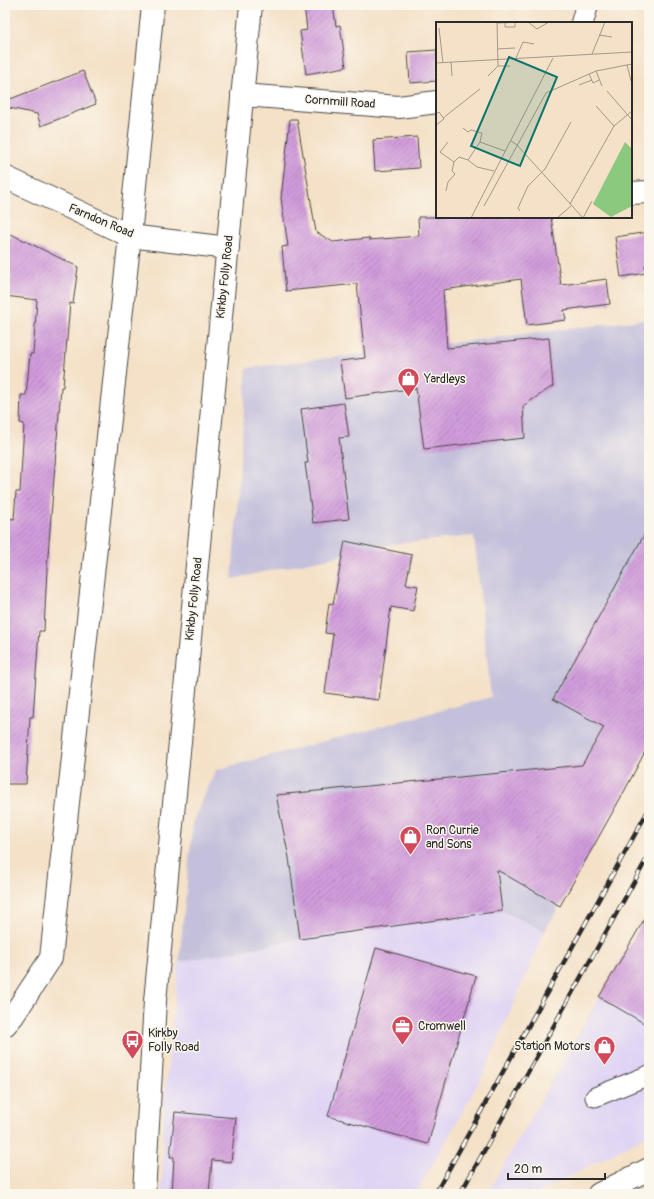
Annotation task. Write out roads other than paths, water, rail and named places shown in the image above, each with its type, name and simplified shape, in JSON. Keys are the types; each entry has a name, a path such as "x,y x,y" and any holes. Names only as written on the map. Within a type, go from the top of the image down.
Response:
{"street":[{"path":"5,1025 13,1016 51,958 130,236 153,5"},
{"name":"Kirkby Folly Road","path":"144,1194 154,1001 251,5"},
{"path":"582,22 587,5"},
{"name":"Cornmill Road","path":"242,95 399,107 436,102"},
{"name":"Farndon Road","path":"5,177 130,236 228,248"},
{"path":"632,193 649,192"},
{"path":"599,1194 649,1169"}],"lane":[{"path":"595,1097 649,1075"}],"railway":[{"path":"435,1194 649,809"},
{"path":"460,1194 649,855"}],"place":[{"name":"Yardleys","path":"408,398"},
{"name":"Ron Currie and Sons","path":"410,856"},
{"name":"Cromwell","path":"402,1046"},
{"name":"Kirkby Folly Road","path":"133,1060"},
{"name":"Station Motors","path":"605,1066"}]}
